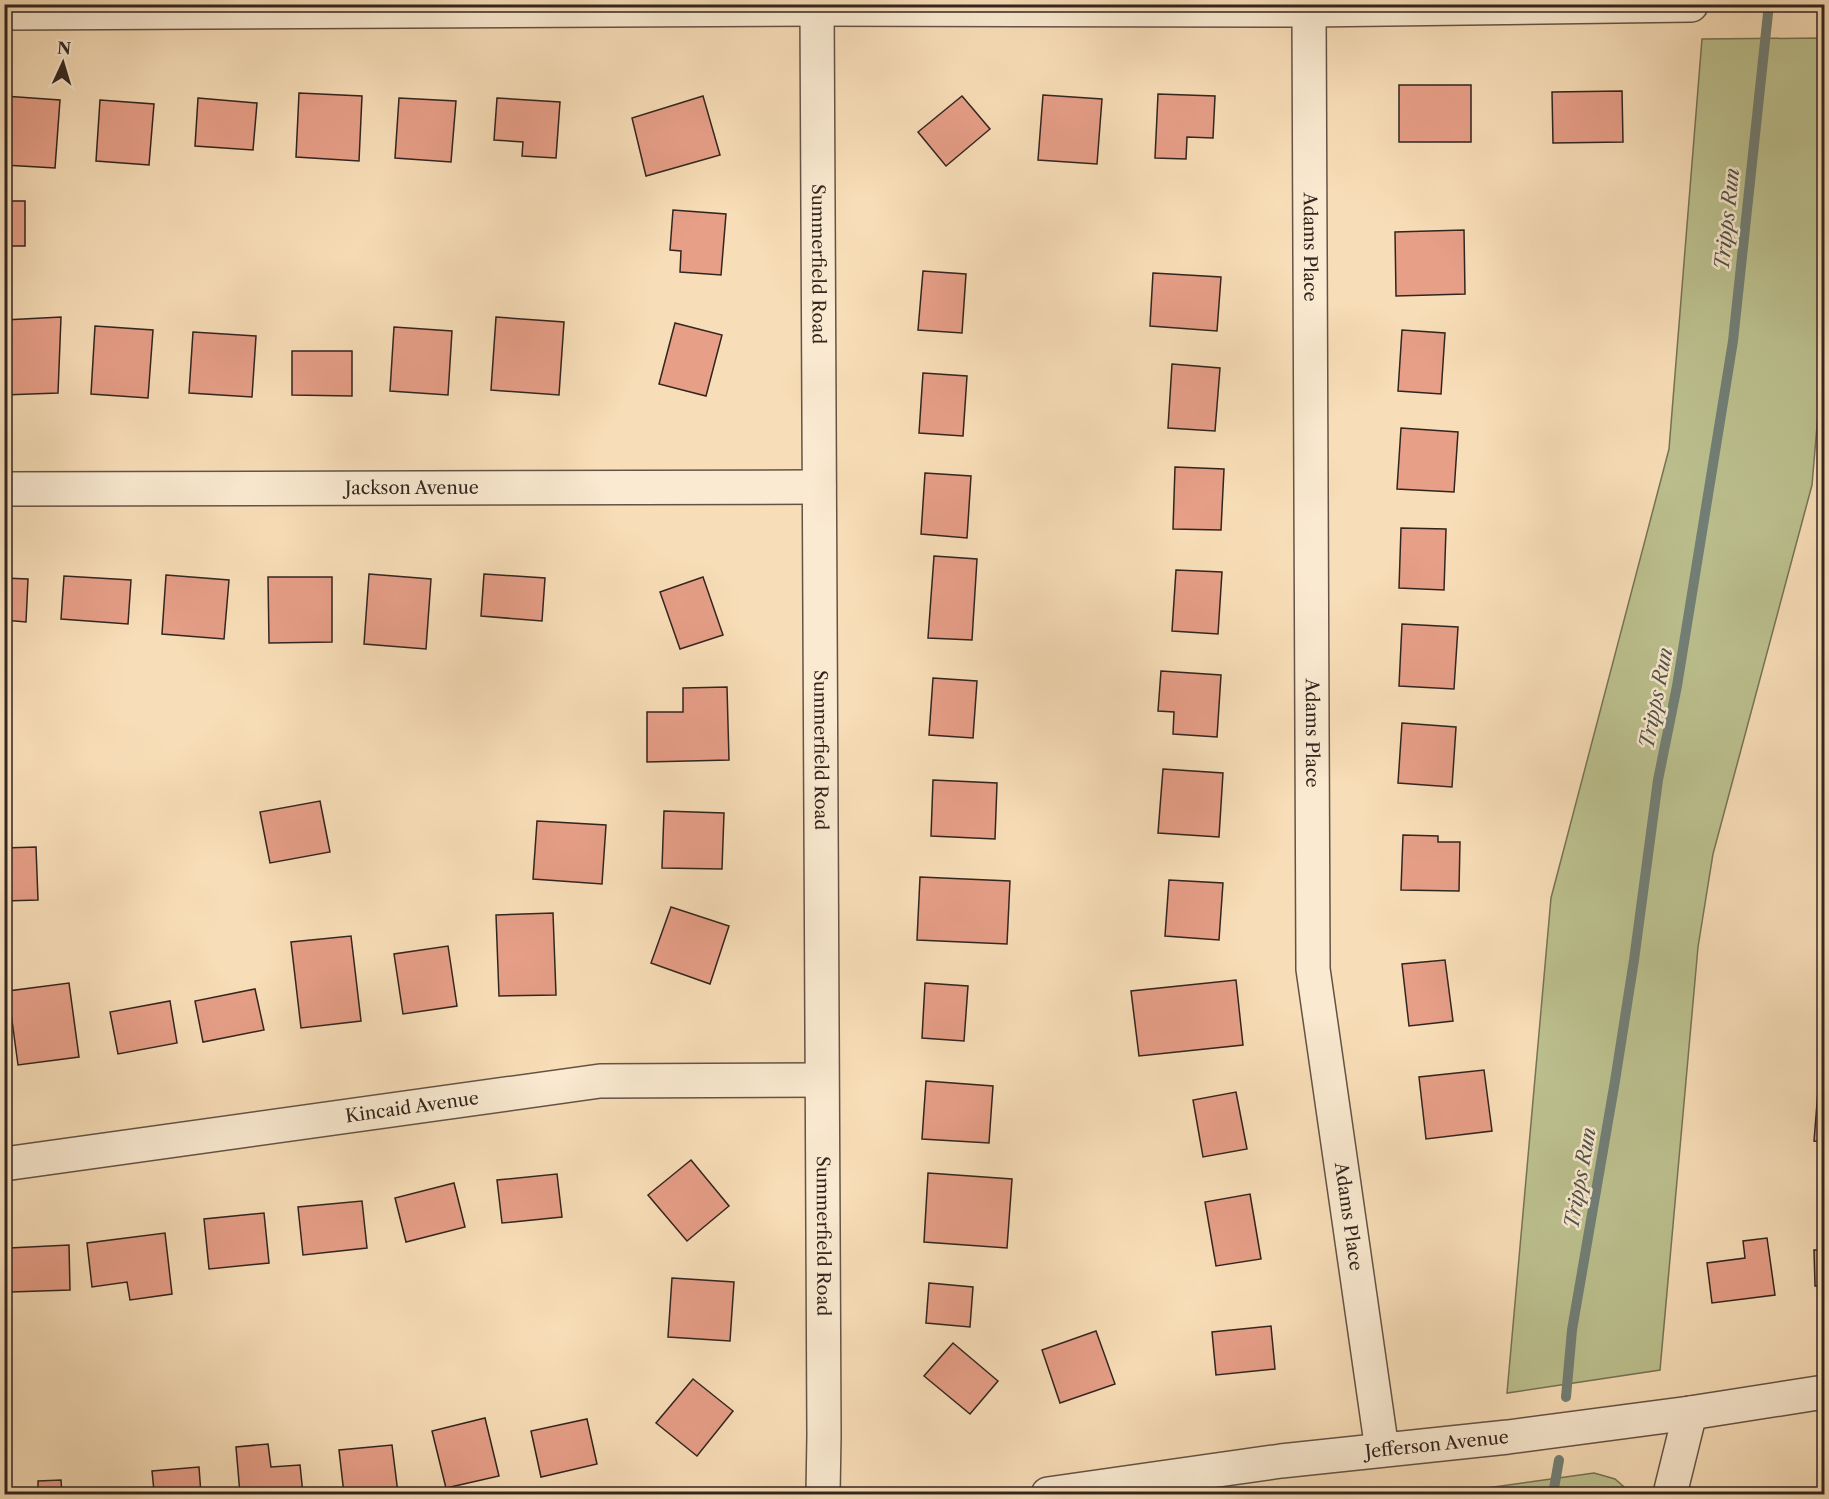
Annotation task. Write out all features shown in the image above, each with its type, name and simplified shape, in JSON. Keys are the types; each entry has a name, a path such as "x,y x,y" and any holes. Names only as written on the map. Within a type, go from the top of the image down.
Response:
{"street":[{"path":"4,13 817,7 1309,10 1691,5"},
{"name":"Summerfield Road","path":"817,7 823,1494"},
{"name":"Adams Place","path":"1309,10 1313,969 1382,1450"},
{"name":"Jackson Avenue","path":"4,489 819,487"},
{"name":"Kincaid Avenue","path":"4,1164 600,1082 821,1080"},
{"name":"Jefferson Avenue","path":"1048,1494 1281,1461 1508,1437 1690,1413 1824,1392"},
{"path":"1670,1494 1690,1413"}],"green space":[{"path":"1824,38 1824,343 1812,485 1713,854 1698,947 1660,1370 1507,1393 1551,898 1669,449 1702,39"},
{"path":"1594,1473 1615,1479 1632,1494 1444,1494"}],"building":[{"path":"1399,85 1471,85 1471,142 1399,142"},
{"path":"1622,91 1623,142 1553,143 1552,92"},
{"path":"299,93 362,96 359,161 296,157"},
{"path":"1158,94 1215,96 1213,138 1187,137 1186,159 1155,158"},
{"path":"1043,95 1102,99 1097,164 1038,160"},
{"path":"4,96 60,100 55,168 4,165"},
{"path":"703,96 720,155 646,176 632,118"},
{"path":"962,96 990,129 946,166 918,132"},
{"path":"198,98 257,103 253,150 195,146"},
{"path":"399,98 456,101 451,162 395,158"},
{"path":"497,98 560,102 556,158 522,156 523,142 494,140"},
{"path":"100,100 154,104 149,165 96,161"},
{"path":"4,201 25,201 25,246 4,246"},
{"path":"673,210 726,214 721,275 680,272 681,251 670,250"},
{"path":"1464,230 1465,294 1396,296 1395,232"},
{"path":"923,271 966,274 962,333 918,330"},
{"path":"1153,273 1221,277 1217,331 1150,326"},
{"path":"61,317 58,393 4,395 4,320"},
{"path":"496,317 564,322 559,395 491,390"},
{"path":"675,323 722,335 706,396 659,384"},
{"path":"95,326 153,330 148,398 91,394"},
{"path":"394,327 452,331 448,395 390,391"},
{"path":"1402,330 1445,333 1441,394 1398,391"},
{"path":"193,332 256,336 252,397 189,393"},
{"path":"292,351 352,351 352,396 292,395"},
{"path":"1172,364 1220,368 1215,431 1168,428"},
{"path":"923,373 967,376 963,436 919,433"},
{"path":"1401,428 1458,432 1454,492 1397,489"},
{"path":"1175,467 1224,469 1221,530 1173,529"},
{"path":"925,473 971,476 967,538 921,534"},
{"path":"1401,528 1446,529 1444,590 1399,588"},
{"path":"934,556 977,559 972,640 928,638"},
{"path":"1176,570 1222,572 1218,634 1172,631"},
{"path":"369,574 431,579 426,649 364,644"},
{"path":"484,574 545,578 542,621 481,616"},
{"path":"166,575 229,580 224,639 162,634"},
{"path":"64,576 131,580 128,624 61,619"},
{"path":"268,577 332,577 332,642 269,643"},
{"path":"703,577 723,635 680,649 660,592"},
{"path":"4,578 28,579 26,622 4,620"},
{"path":"1402,624 1458,627 1454,689 1399,686"},
{"path":"1161,671 1221,675 1217,737 1173,734 1174,712 1158,711"},
{"path":"933,678 977,681 973,738 929,735"},
{"path":"727,687 729,760 647,762 647,712 683,712 683,688"},
{"path":"1402,723 1456,727 1452,787 1398,783"},
{"path":"1163,769 1223,773 1219,837 1158,833"},
{"path":"933,780 997,783 995,839 931,836"},
{"path":"320,801 330,852 270,863 260,812"},
{"path":"664,811 724,813 722,869 662,868"},
{"path":"537,821 606,825 602,884 533,879"},
{"path":"1403,835 1438,836 1438,842 1460,842 1459,891 1401,890"},
{"path":"36,847 38,900 4,901 4,848"},
{"path":"920,877 1010,881 1007,944 917,940"},
{"path":"1169,880 1223,883 1219,940 1165,936"},
{"path":"671,907 729,926 710,984 651,963"},
{"path":"553,913 556,995 499,996 496,915"},
{"path":"351,936 361,1021 301,1028 291,942"},
{"path":"448,946 457,1006 403,1014 394,954"},
{"path":"1445,960 1453,1021 1409,1026 1402,964"},
{"path":"1236,980 1243,1045 1139,1056 1131,991"},
{"path":"69,983 79,1057 18,1065 8,991"},
{"path":"925,983 968,986 964,1041 922,1038"},
{"path":"255,989 264,1030 203,1042 195,1001"},
{"path":"170,1001 177,1043 118,1054 110,1012"},
{"path":"1484,1070 1492,1131 1426,1139 1419,1077"},
{"path":"1819,1078 1824,1078 1824,1142 1814,1141"},
{"path":"926,1081 993,1086 989,1143 922,1139"},
{"path":"1236,1092 1247,1149 1203,1157 1193,1100"},
{"path":"691,1160 729,1206 687,1241 648,1195"},
{"path":"928,1173 1012,1179 1007,1248 924,1242"},
{"path":"557,1174 562,1217 502,1223 497,1180"},
{"path":"454,1183 465,1227 406,1242 395,1198"},
{"path":"1250,1194 1261,1259 1216,1266 1205,1202"},
{"path":"362,1201 367,1248 303,1255 298,1207"},
{"path":"264,1213 269,1263 209,1269 204,1219"},
{"path":"165,1233 172,1294 130,1300 127,1282 92,1287 87,1243"},
{"path":"1767,1238 1775,1295 1712,1303 1707,1263 1745,1258 1743,1241"},
{"path":"69,1245 70,1290 11,1292 9,1248"},
{"path":"1814,1250 1824,1250 1824,1286 1815,1286"},
{"path":"672,1278 734,1282 730,1341 668,1337"},
{"path":"929,1283 973,1287 970,1327 926,1323"},
{"path":"1271,1326 1275,1369 1216,1375 1212,1332"},
{"path":"1096,1331 1115,1384 1060,1403 1042,1350"},
{"path":"953,1343 998,1381 970,1414 924,1376"},
{"path":"693,1379 733,1411 697,1456 656,1423"},
{"path":"485,1418 499,1476 446,1488 432,1431"},
{"path":"587,1419 597,1464 541,1477 531,1431"},
{"path":"268,1444 271,1467 300,1465 303,1494 240,1494 236,1447"},
{"path":"392,1445 398,1493 344,1494 339,1450"},
{"path":"199,1467 201,1494 137,1494 154,1491 152,1471"},
{"path":"61,1480 62,1494 38,1494 38,1481"}],"waterway":[{"name":"Tripps Run","path":"1566,1397 1572,1330 1634,960 1658,780 1677,686 1733,341 1769,4"},
{"name":"Tripps Run","path":"1553,1494 1559,1460"}]}
